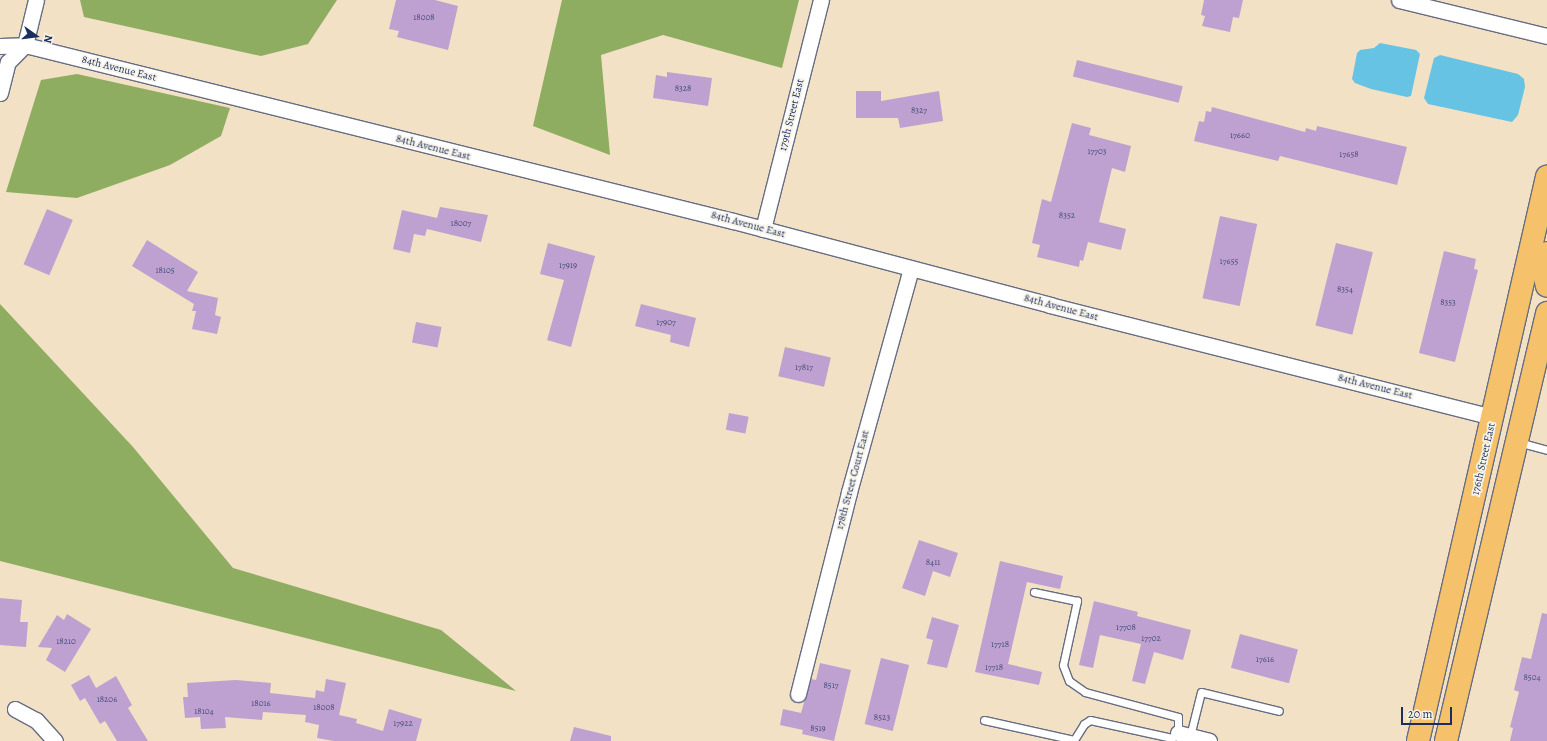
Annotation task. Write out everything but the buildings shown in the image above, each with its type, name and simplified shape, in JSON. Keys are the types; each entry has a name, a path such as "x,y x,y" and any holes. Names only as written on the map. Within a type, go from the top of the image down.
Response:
{"main road":[{"name":"176th Street East","path":"1418,741 1438,662 1547,177"},
{"path":"1547,252 1544,273 1547,286"},
{"path":"1446,741 1547,313"},
{"path":"1429,741 1442,684 1438,662"}],"street":[{"path":"0,93 8,62 25,45 36,0"},
{"name":"179th Street East","path":"763,229 821,0"},
{"path":"1399,0 1547,36"},
{"name":"84th Avenue East","path":"0,46 25,45 763,229 1493,417"},
{"name":"178th Street Court East","path":"798,694 849,492 911,268"},
{"path":"15,709 36,720 56,741"}],"lane":[{"path":"1516,442 1547,450"},
{"path":"1034,592 1077,602 1063,665 1069,681 1085,692 1178,717 1196,738"},
{"path":"1196,738 1201,692 1279,711"},
{"path":"984,720 1074,740 1084,724 1090,720 1172,738 1196,738"}],"green space":[{"path":"80,0 337,0 308,44 261,56 84,17"},
{"path":"562,0 799,0 782,68 663,35 601,55 610,155 533,126"},
{"path":"77,74 230,108 221,136 170,165 77,198 6,192 41,80"},
{"path":"0,304 133,447 233,568 441,630 516,691 0,561"}],"water":[{"path":"1380,43 1416,50 1420,54 1411,96 1407,97 1371,89 1355,83 1352,79 1357,53 1360,50 1374,48"},
{"path":"1440,55 1518,74 1524,79 1525,87 1518,115 1512,122 1428,104 1424,98 1434,58"}]}
